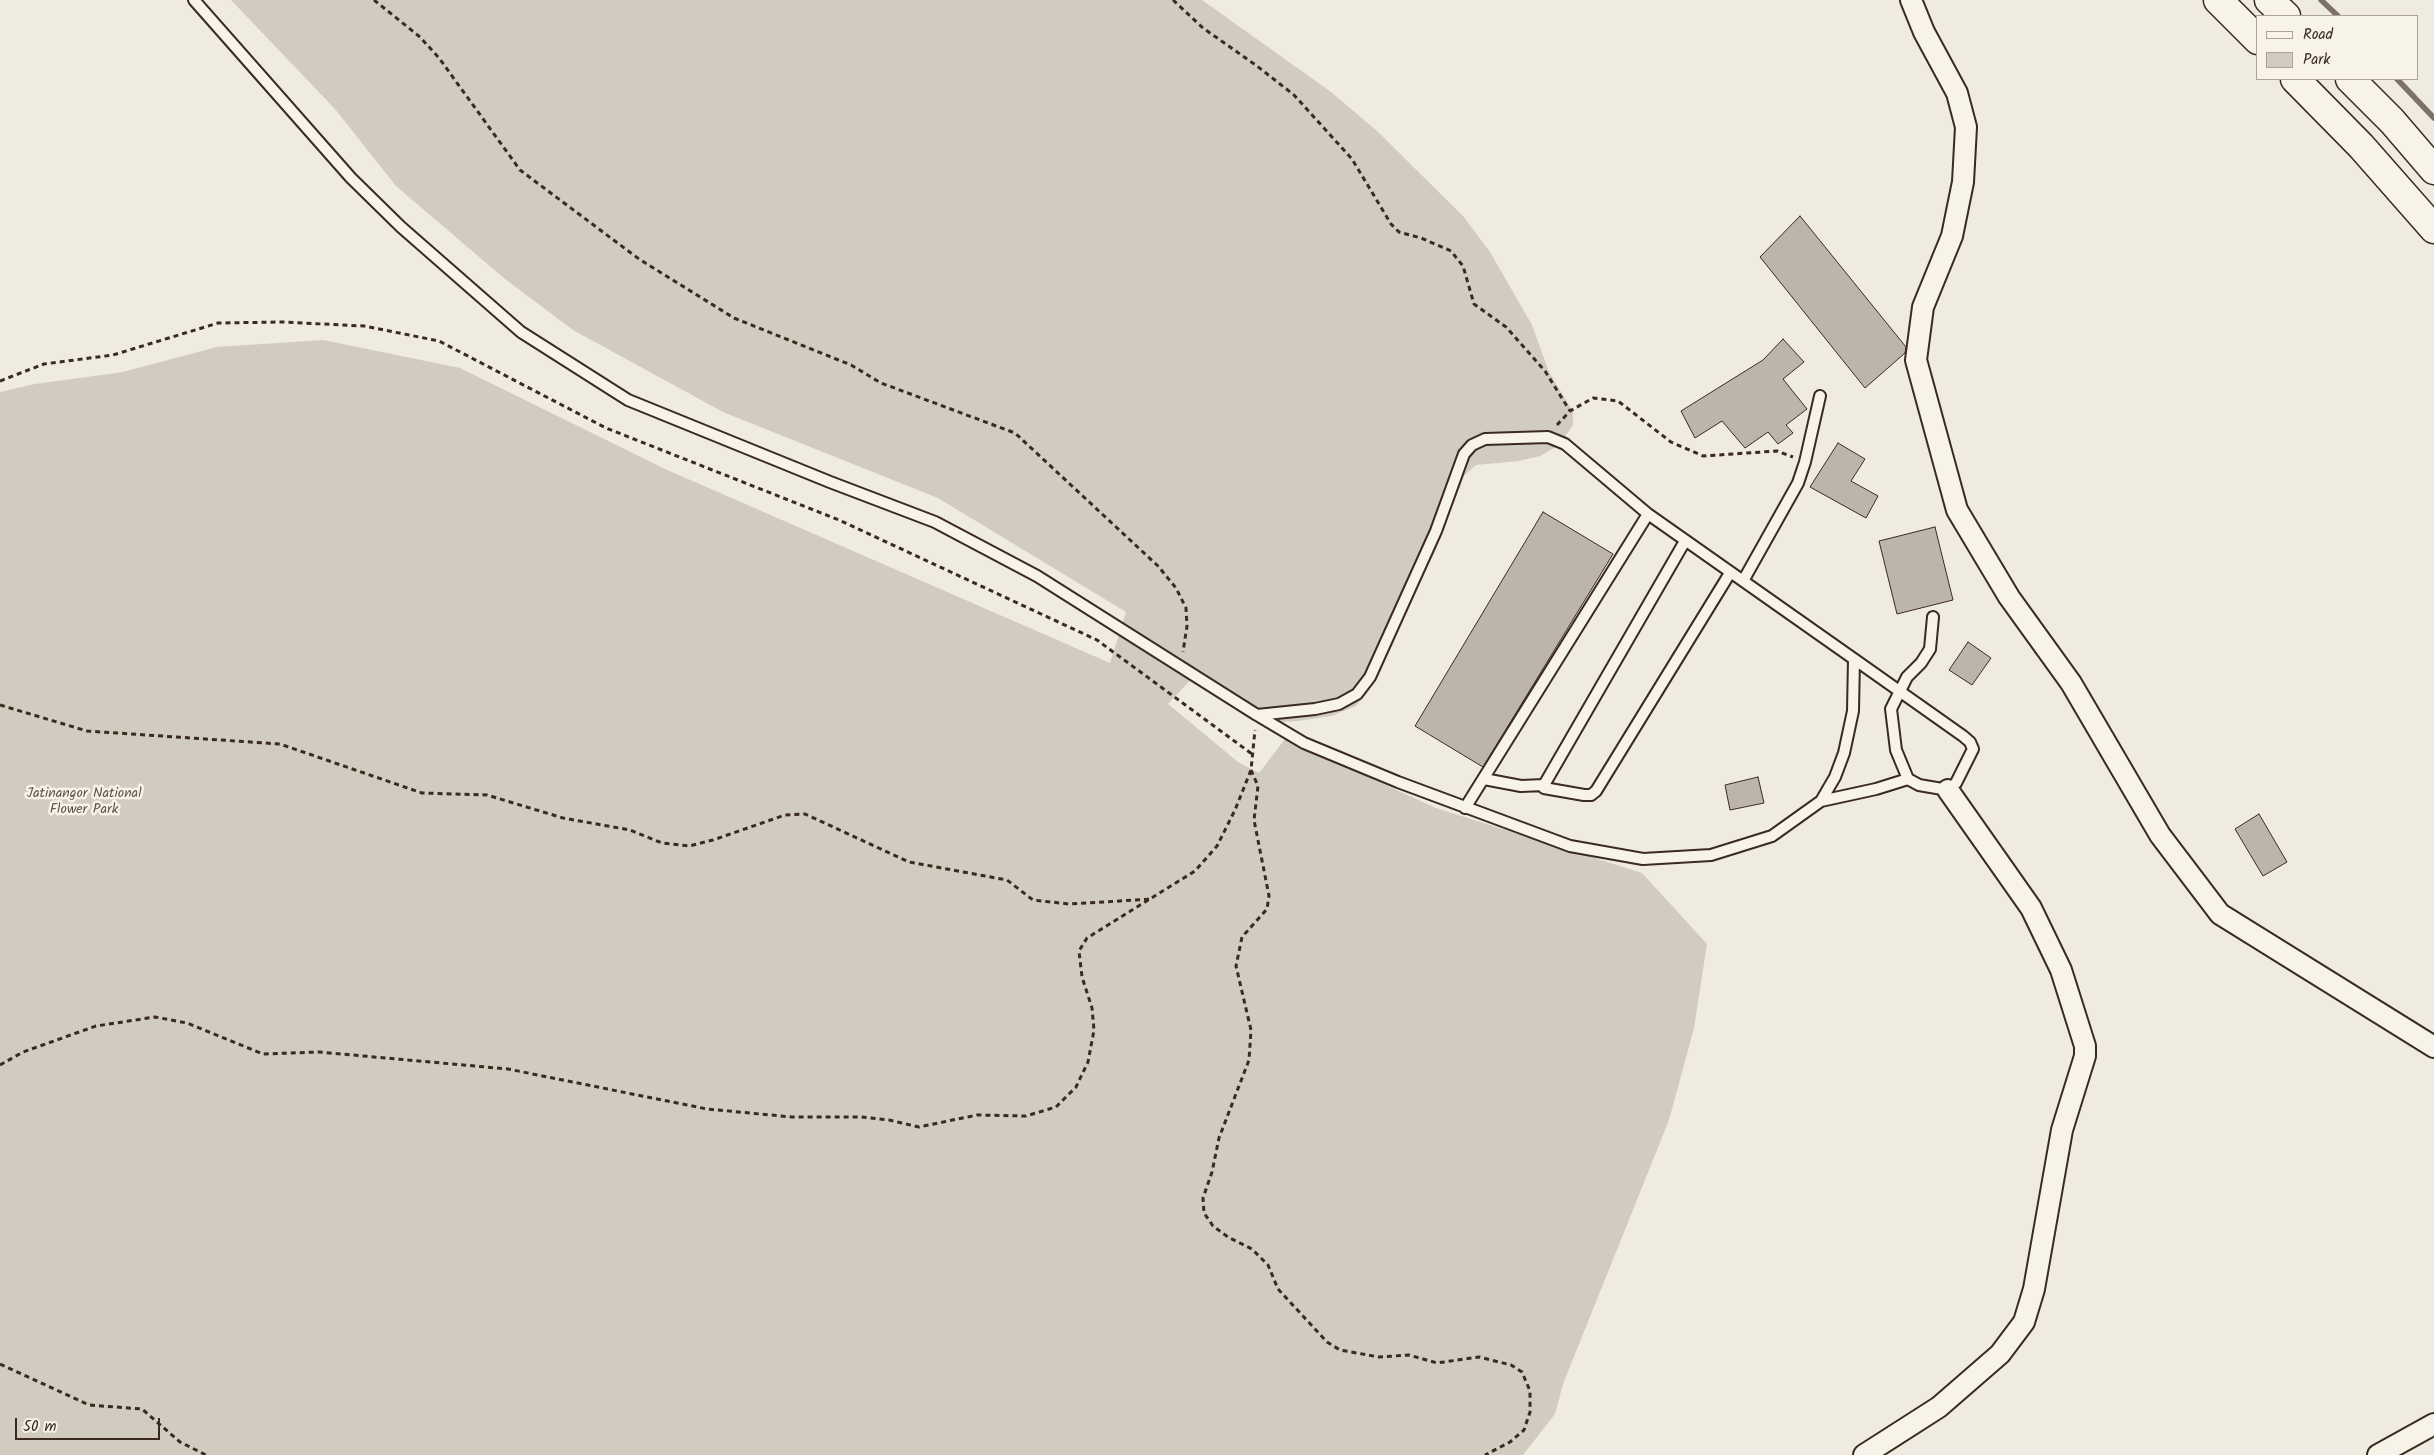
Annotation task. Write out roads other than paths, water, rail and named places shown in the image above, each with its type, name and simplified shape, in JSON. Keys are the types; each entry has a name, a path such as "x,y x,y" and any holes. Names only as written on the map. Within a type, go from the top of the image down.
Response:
{"highway":[{"path":"2218,0 2256,38"},
{"path":"2269,0 2285,15"},
{"path":"2297,80 2361,146 2434,229"},
{"path":"2351,80 2392,120 2434,170"}],"street":[{"path":"1911,0 1924,32 1956,93 1966,127 1963,182 1952,236 1923,307 1916,360 1957,510 2009,597 2070,683 2160,835 2220,914 2434,1047"},
{"path":"1864,1455 1939,1407 2000,1354 2024,1322 2034,1289 2062,1130 2085,1056 2085,1046 2060,970 2030,908 1948,790"},
{"path":"2378,1455 2434,1424"}],"lane":[{"path":"194,0 351,178 408,233 520,332 635,403 935,522 1037,576 1304,743 1466,808 1570,846 1642,859 1712,855 1772,836 1821,801 1876,789 1908,779"},
{"path":"1742,581 1798,483 1805,462 1820,396"},
{"path":"1256,714 1315,709 1339,704 1357,694 1370,677 1436,532 1464,454 1472,446 1485,439 1548,437 1564,444 1648,514 1684,541 1901,690 1970,742 1973,750 1970,757 1956,783 1948,790 1919,785 1908,779 1896,750 1891,709 1901,690 1907,677 1921,663 1930,649 1933,617"},
{"path":"1466,808 1648,514"},
{"path":"1544,785 1684,541"},
{"path":"1544,785 1547,790 1584,795 1591,795 1596,791 1730,573"},
{"path":"1821,801 1835,777 1844,753 1853,711 1854,659"},
{"path":"1484,779 1521,786 1544,785"}],"waterway":[{"path":"2321,0 2337,15"},
{"path":"2398,80 2434,118"}],"park label":[{"name":"Jatinangor National Flower Park","path":"84,804"}]}
